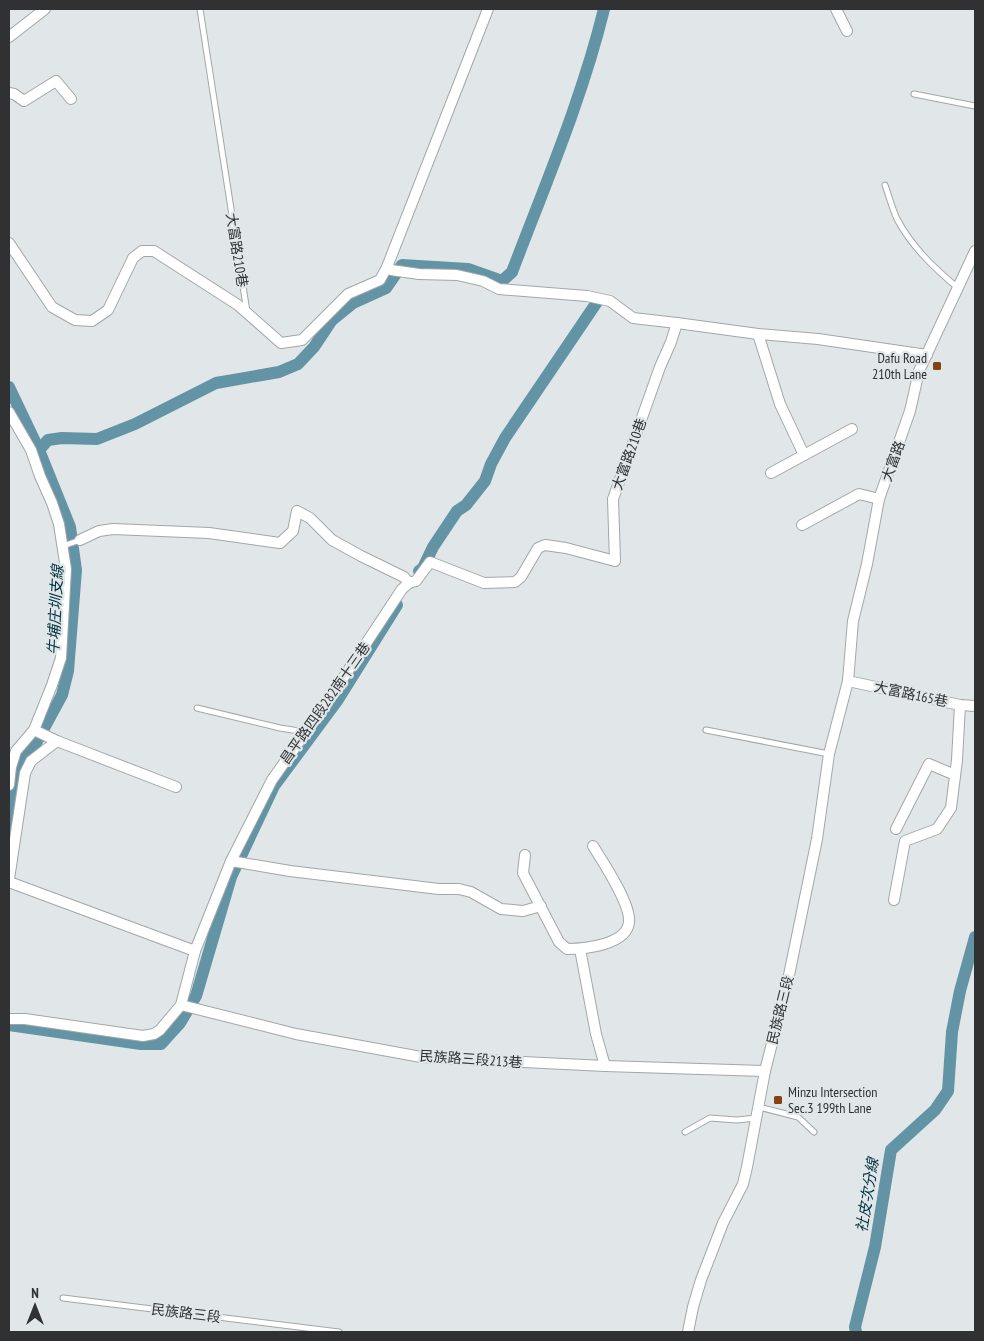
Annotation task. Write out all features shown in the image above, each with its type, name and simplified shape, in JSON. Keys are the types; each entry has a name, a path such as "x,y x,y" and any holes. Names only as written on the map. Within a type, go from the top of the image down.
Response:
{"street":[{"path":"9,37 45,9"},
{"path":"9,243 52,307 74,320 92,321 102,316 108,310 133,258 142,252 154,250 247,312 281,343 302,340 348,294 380,280 389,269 488,9"},
{"path":"836,9 846,31"},
{"path":"9,93 14,94 24,102 56,81 72,99"},
{"name":"大富路","path":"848,681 852,621 867,564 879,499 910,411 919,371 975,251"},
{"path":"389,269 419,274 457,275 483,281 499,289 587,296 610,301 633,318 677,322 758,334 818,339 927,355"},
{"name":"大富路210巷","path":"409,582 416,581 430,562 484,582 515,582 521,577 538,548 545,545 566,548 615,561 613,499 677,322"},
{"path":"758,334 780,404 804,455"},
{"path":"9,412 31,450 66,545 61,658 34,730 16,751 9,785"},
{"path":"771,473 852,429"},
{"path":"802,525 859,494 879,499"},
{"path":"80,540 98,531 113,530 209,533 280,543 293,531 297,511 310,518 332,540 404,577 409,582"},
{"name":"昌平路四段282南十三巷","path":"9,1019 25,1019 143,1036 154,1034 160,1030 182,1006 195,951 231,860 272,780 330,698 402,588 409,582"},
{"name":"大富路165巷","path":"848,681 975,706"},
{"name":"民族路三段","path":"688,1332 701,1280 723,1223 743,1184 758,1106 788,980 817,839 829,754 848,681"},
{"path":"894,900 906,841 937,829 951,808 957,760 960,704"},
{"path":"34,730 57,741 176,787"},
{"path":"57,741 31,762 25,773 9,881 195,951"},
{"path":"896,829 929,764 955,775"},
{"path":"525,855 523,873 560,942 566,949 580,949 612,941 626,932 629,922 627,909 594,846"},
{"path":"231,860 290,871 471,892 500,909 523,910 541,906"},
{"path":"580,949 596,1034 605,1066"},
{"name":"民族路三段213巷","path":"182,1006 296,1034 420,1057 605,1066 766,1070"}],"lane":[{"name":"大富路210巷","path":"200,9 247,312"},
{"path":"914,94 975,106"},
{"path":"885,186 896,218 914,246 931,266 958,288"},
{"path":"66,545 80,540"},
{"path":"197,708 299,731 304,734"},
{"path":"706,730 829,754"},
{"path":"758,1106 798,1117 814,1132"},
{"path":"685,1132 710,1118 737,1120 756,1118"},
{"name":"民族路三段","path":"63,1298 339,1332"}],"waterway":[{"path":"39,450 48,440 62,438 97,439 135,424 216,383 279,372 298,364 314,347 332,320 353,303 386,288 402,265 468,269 502,281 512,272 562,142 585,76 604,9"},
{"path":"419,571 423,568 433,547 457,511 466,505 485,481 491,464 505,438 597,302"},
{"name":"牛埔庄圳支線","path":"9,387 39,450 70,527 76,570 68,671 62,695 36,743 23,757 18,774 9,835"},
{"path":"9,1025 141,1044 161,1044 180,1023 196,996 231,877 274,786 337,701 397,605"},
{"name":"社皮次分線","path":"856,1332 855,1327 875,1247 891,1150 935,1110 948,1091 952,1032 960,991 975,937"}],"place":[{"name":"Dafu Road 210th Lane","path":"937,366"},
{"name":"Minzu Intersection Sec.3 199th Lane","path":"778,1100"}]}
